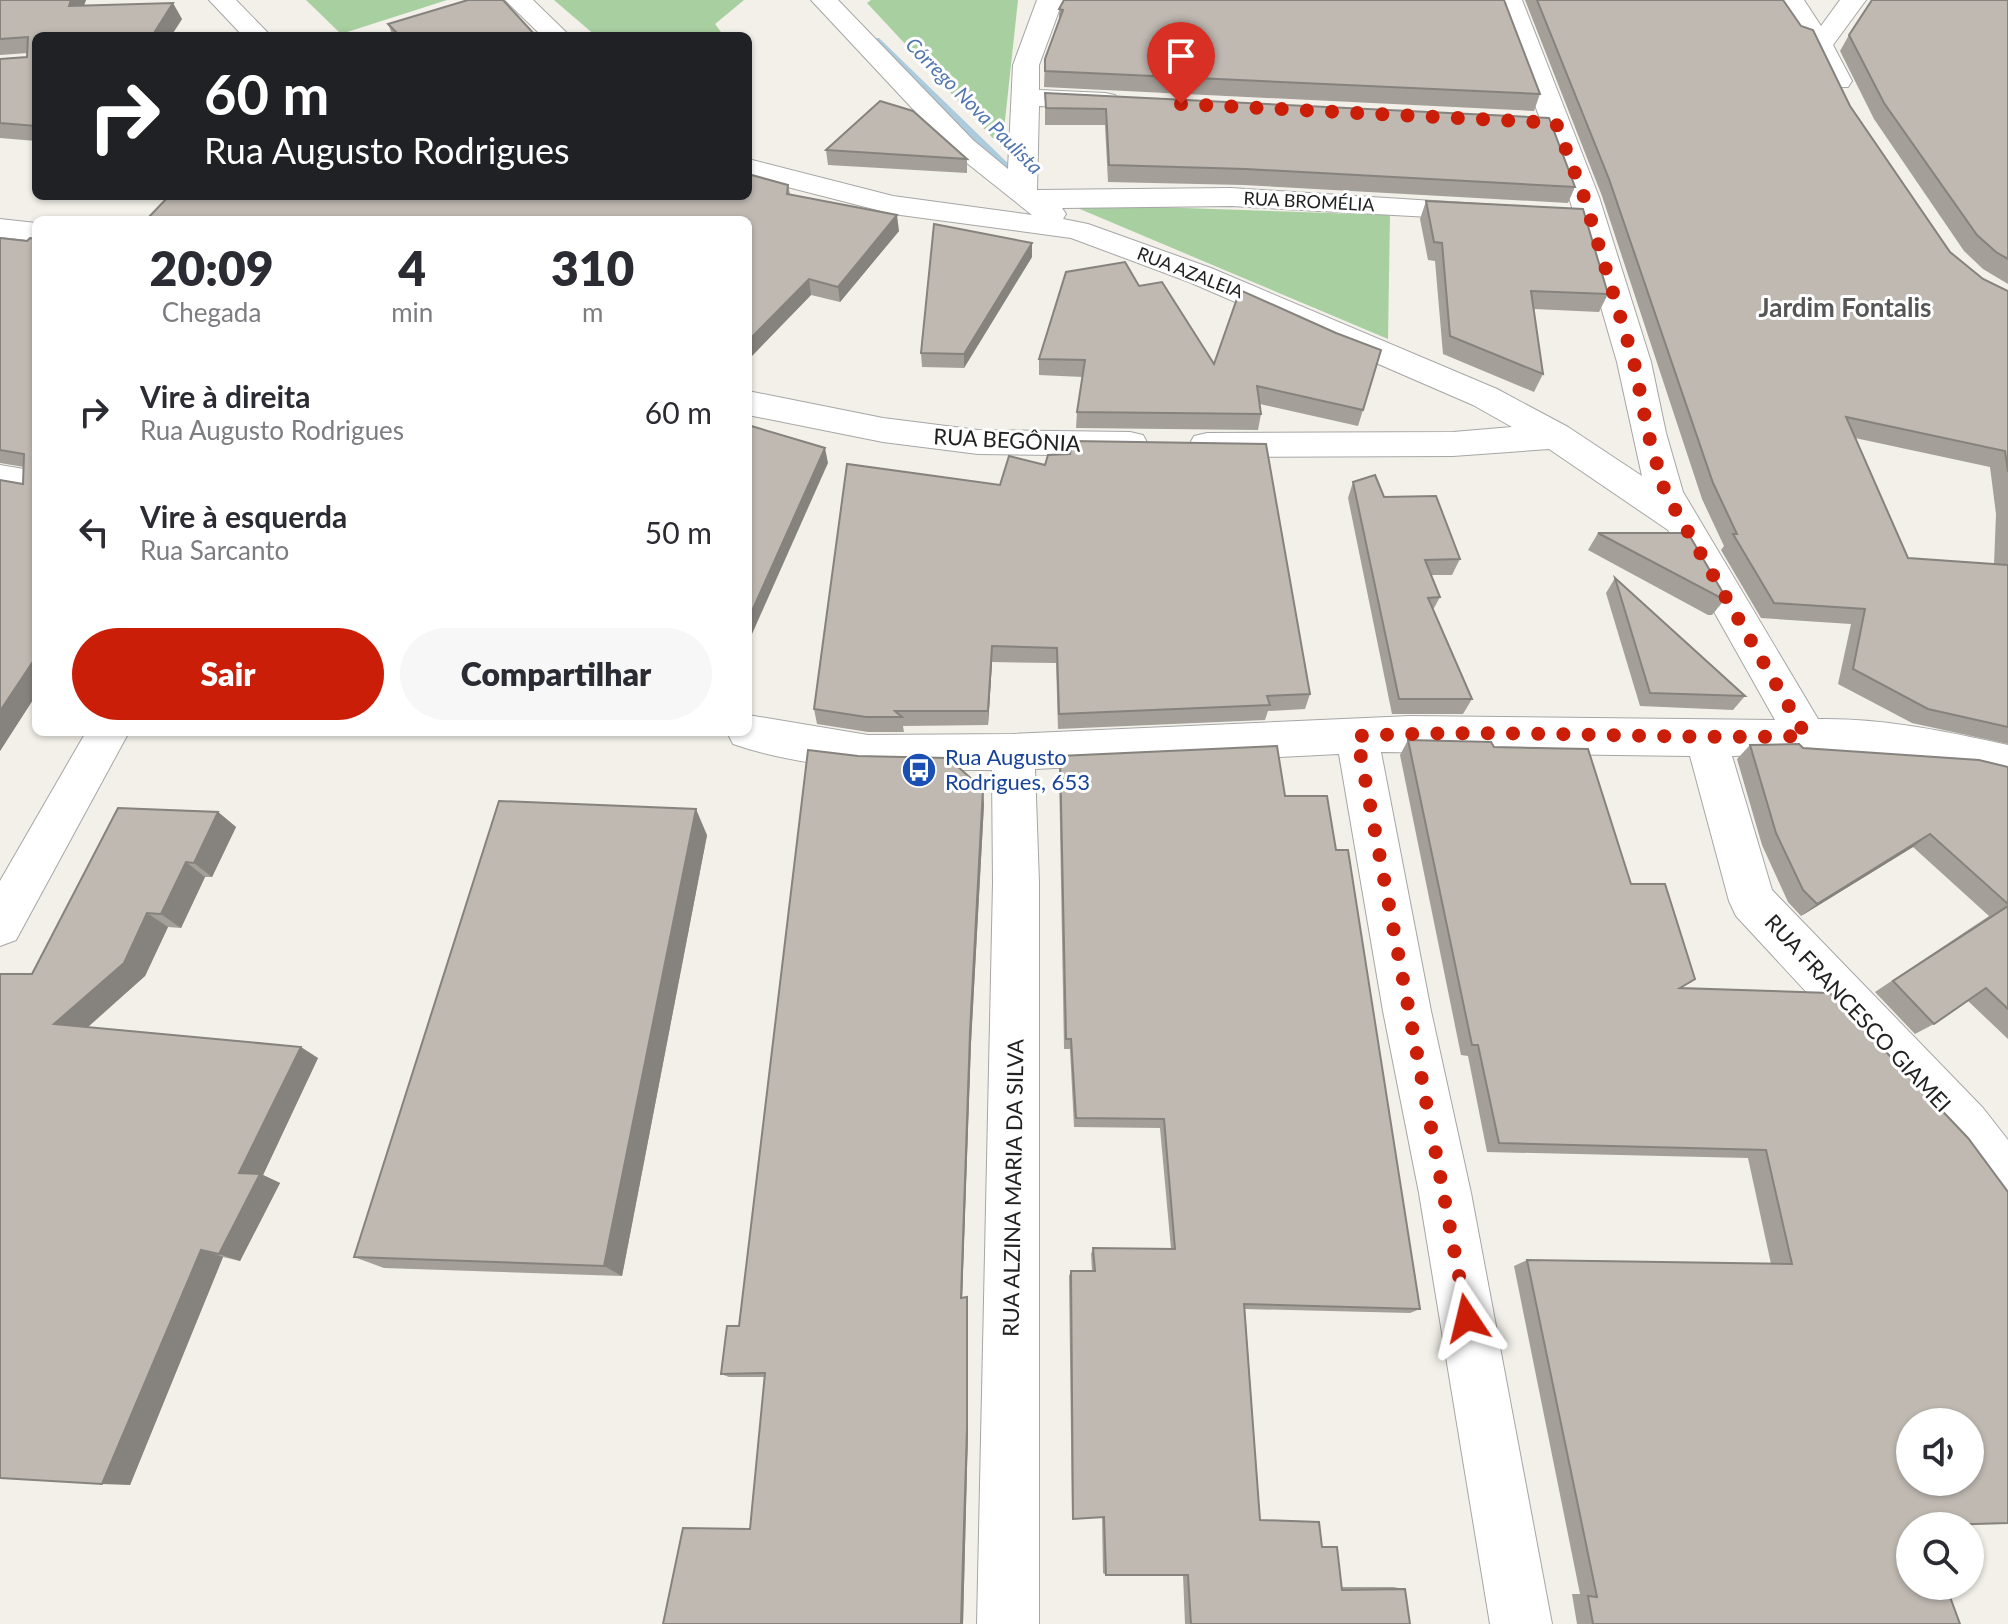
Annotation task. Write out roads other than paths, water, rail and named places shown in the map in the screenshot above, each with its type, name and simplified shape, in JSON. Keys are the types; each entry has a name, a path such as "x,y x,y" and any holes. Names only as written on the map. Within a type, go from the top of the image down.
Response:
{"street":[{"path":"222,0 254,32"},
{"path":"518,0 553,32"},
{"path":"824,0 935,118 1025,197 1077,230"},
{"path":"1025,197 1023,97 1026,65 1050,0"},
{"path":"1509,0 1540,122 1634,362 1648,433 1665,492 1806,736"},
{"path":"1791,0 1820,45 1851,108"},
{"path":"1820,45 1853,0"},
{"path":"1023,97 1134,102"},
{"name":"RUA AZALEIA","path":"752,169 893,205 1077,230 1200,275 1485,397 1556,436 1681,520"},
{"name":"RUA BROMÉLIA","path":"1025,197 1231,197 1516,212"},
{"path":"0,228 32,232"},
{"name":"RUA BEGÔNIA","path":"752,404 883,430 978,442 1453,444 1556,436"},
{"path":"0,478 32,483"},
{"path":"752,733 868,753 1013,752 1410,733 1706,739 1857,736 1922,744 2008,763"},
{"path":"0,925 13,876 105,736"},
{"path":"1357,736 1407,1011 1445,1193 1521,1624"},
{"name":"RUA FRANCESCO GIAMEI","path":"1706,739 1752,901 1965,1126 2008,1182"},
{"name":"RUA ALZINA MARIA DA SILVA","path":"1008,1624 1016,883 1013,752"}],"waterway":[{"name":"Córrego Nova Paulista","path":"875,40 1017,179"}],"place":[{"name":"Rua Augusto Rodrigues, 653","path":"919,770"}],"district":[{"name":"Jardim Fontalis","path":"1845,308"}]}
